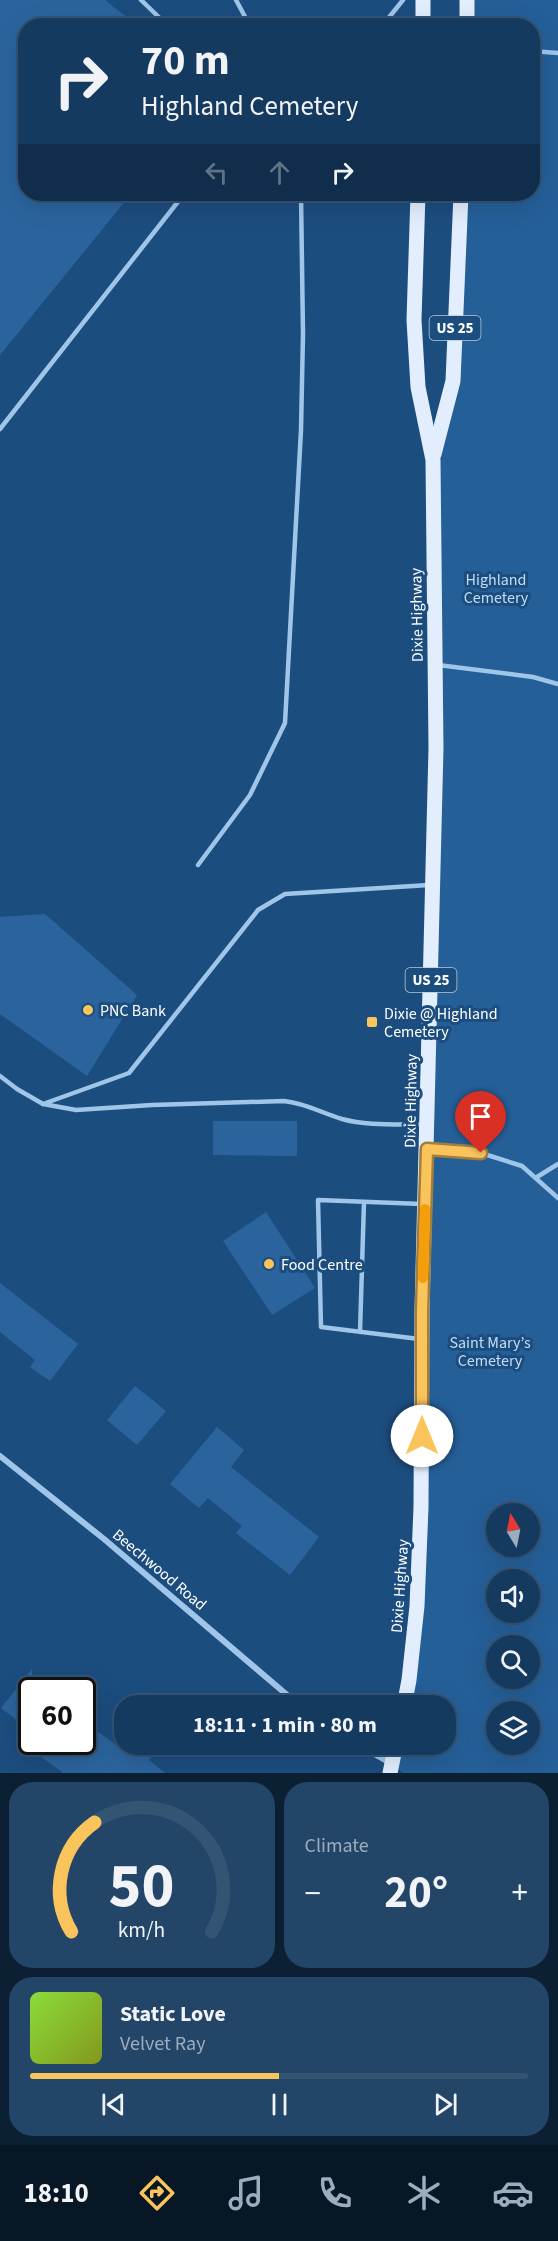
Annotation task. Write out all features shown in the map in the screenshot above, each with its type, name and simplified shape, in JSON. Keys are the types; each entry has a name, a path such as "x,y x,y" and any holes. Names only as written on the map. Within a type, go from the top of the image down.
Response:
{"main road":[{"path":"423,0 423,18"},
{"path":"467,0 467,18"},
{"name":"Dixie Highway","path":"406,1695 417,1606 421,1507 435,665 433,460 418,387 414,320 418,201"},
{"name":"Dixie Highway","path":"433,460 453,381 461,201"}],"street":[{"name":"Beechwood Road","path":"0,1456 104,1539 287,1695"},
{"path":"372,1755 391,1769"}],"lane":[{"path":"141,0 160,18"},
{"path":"236,0 246,18"},
{"path":"388,18 403,0"},
{"path":"540,52 557,55"},
{"path":"0,429 179,201"},
{"path":"198,865 250,795 285,723 301,430 303,334 301,201"},
{"path":"435,665 533,676 558,684"},
{"path":"43,1104 129,1073 258,910 285,894 433,885"},
{"path":"0,1076 43,1104 76,1110 284,1101 299,1102 343,1119 369,1124 428,1125"},
{"path":"427,1149 481,1153 522,1166 558,1198"},
{"path":"537,1177 558,1164"},
{"path":"422,1340 321,1328 318,1200 425,1204"},
{"path":"360,1332 364,1202"}],"green space":[{"name":"Saint Mary’s Cemetery","path":"467,0 558,0 558,1773 403,1773 392,1764 394,1755 456,1755 456,1695 405,1695 417,1606 433,460 453,381 461,201 540,201 540,18 467,18"}],"building":[{"path":"0,0 105,0 128,18 18,18 18,201 125,201 0,355"},
{"path":"45,914 137,995 87,1076 0,1014 0,917"},
{"path":"213,1121 297,1121 297,1156 213,1155"},
{"name":"Food Centre","path":"266,1212 315,1288 272,1315 223,1241"},
{"path":"0,1283 78,1344 50,1381 30,1367 35,1360 0,1332"},
{"path":"135,1386 166,1411 137,1445 107,1420"},
{"path":"217,1427 244,1450 231,1467 319,1537 290,1575 236,1533 242,1526 208,1498 199,1508 170,1484"},
{"path":"32,1669 32,1677 26,1677"},
{"path":"18,1687 18,1721 1,1708"},
{"path":"96,1730 114,1743 114,1755 153,1755 149,1760 165,1773 63,1773 39,1755 96,1755"}],"slow traffic":[{"path":"423,1278 425,1209"}],"place":[{"name":"PNC Bank","path":"88,1010"},
{"name":"Dixie @ Highland Cemetery","path":"372,1022"},
{"name":"Food Centre","path":"269,1264"}],"route":[{"path":"422,1436 422,1311 427,1149 481,1153"}],"park label":[{"name":"Highland Cemetery","path":"496,588"}]}
